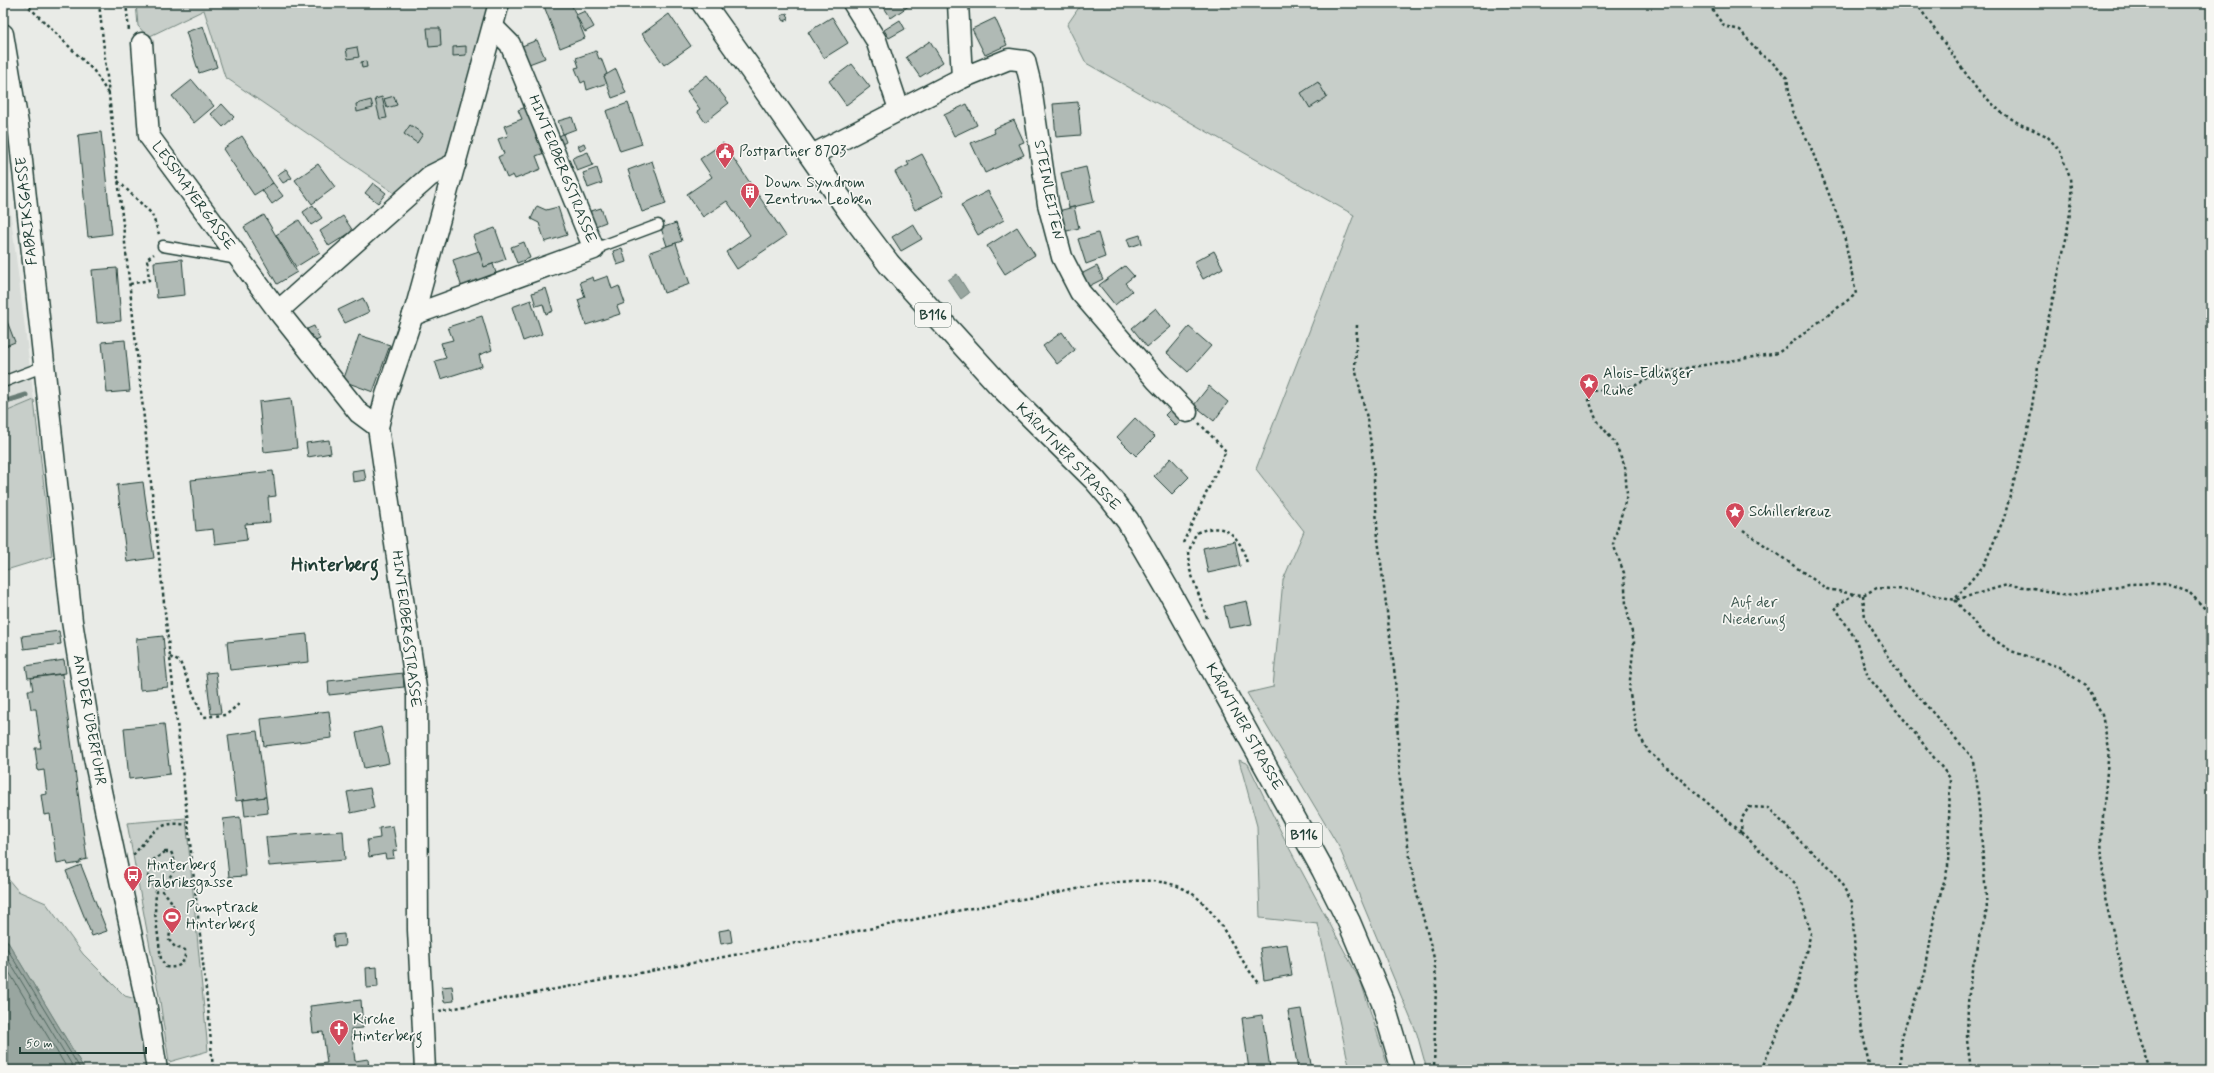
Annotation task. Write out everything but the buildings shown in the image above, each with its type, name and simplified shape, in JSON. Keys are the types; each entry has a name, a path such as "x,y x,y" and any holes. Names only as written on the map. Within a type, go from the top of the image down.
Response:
{"main road":[{"name":"KÄRNTNER STRASSE","path":"703,3 849,211 894,269 1001,387 1094,479 1111,498 1128,521 1171,594 1323,870 1348,922 1383,1003 1403,1070"}],"street":[{"name":"HINTERBERGSTRASSE","path":"425,1070 421,1015 418,930 417,695 378,427 386,395 413,315 499,3"},
{"path":"852,3 876,40 899,109"},
{"path":"958,3 962,78"},
{"name":"HINTERBERGSTRASSE","path":"413,315 594,248 510,44 493,28"},
{"name":"FABRIKSGASSE","path":"3,34 18,124 45,366"},
{"name":"LESSMAYERGASSE","path":"142,43 149,136 278,311 359,413 378,427"},
{"name":"STEINLEITEN","path":"810,156 962,78 1009,59 1025,61 1030,81 1048,204 1062,257 1080,292 1156,380 1187,412"},
{"path":"278,311 430,176 456,163"},
{"name":"AN DER ÜBERFUHR","path":"45,366 72,621 94,758 146,1002 156,1070"}],"lane":[{"path":"594,248 658,225"},
{"path":"163,246 240,260"},
{"path":"3,382 45,366"}],"path":[{"path":"25,3 94,71 110,97"},
{"path":"99,3 209,1018 213,1070"},
{"path":"126,3 130,35 142,43"},
{"path":"1712,3 1713,11 1724,26 1740,30 1761,55 1770,60 1787,78 1792,111 1809,143 1843,230 1856,294 1778,353 1662,372 1634,386 1592,391 1588,400 1596,419 1615,444 1625,466 1627,495 1613,544 1624,573 1626,604 1634,642 1629,689 1637,732 1649,752 1741,832 1797,886 1811,933 1796,990 1761,1070"},
{"path":"1916,3 1976,88 2002,113 2020,124 2046,136 2060,151 2070,178 2072,200 2066,239 2038,366 2029,426 2004,518 1984,565 1955,600"},
{"path":"118,181 152,214 163,246"},
{"path":"130,284 149,280 148,268"},
{"path":"1357,325 1355,368 1367,418 1372,451 1378,539 1395,678 1400,782 1414,883 1432,951 1436,980 1434,1070"},
{"path":"1183,543 1226,451 1187,412"},
{"path":"1210,625 1190,570 1189,551 1196,533 1207,528 1222,529 1237,537 1243,546 1247,563"},
{"path":"1743,530 1827,589 1854,594 1863,594 1877,588 1913,590 1955,600 2007,585 2033,588 2067,596 2129,584 2167,583 2188,591 2211,615"},
{"path":"1854,594 1834,607 1856,640 1868,677 1907,723 1950,778 1948,867 1934,918 1925,974 1901,1036 1900,1070"},
{"path":"1863,594 1865,618 1902,678 1972,757 1977,782 1987,909 1971,974 1968,1003 1967,1040 1971,1070"},
{"path":"1955,600 1981,630 2011,651 2059,667 2085,685 2102,715 2109,750 2101,839 2104,894 2135,1023 2151,1070"},
{"path":"170,656 180,662 203,717 226,715 239,704"},
{"path":"1741,832 1742,818 1749,807 1769,808 1802,843 1834,871 1852,902 1858,1009 1870,1070"},
{"path":"118,871 151,832 168,824 187,825"},
{"path":"165,852 171,852 175,863 175,870 165,882 162,891 170,897 175,910 175,916 170,924 169,940 175,947 185,950 185,957 180,966 174,968 166,967 161,959 155,912 156,891 148,877 152,861 165,852"},
{"path":"421,1015 1013,900 1137,881 1160,882 1182,888 1199,898 1212,915 1249,972 1259,983"}],"shaded area":[{"path":"3,154 34,400 3,413"}],"green space":[{"path":"136,3 488,3 451,152 425,171 400,197 225,77 204,10 148,37 138,26"},
{"name":"Auf der Niederung","path":"1082,3 2211,3 2211,1070 1427,1070 1417,1034 1339,847 1247,693 1273,687 1283,580 1304,531 1256,469 1354,215 1086,63 1067,25"},
{"path":"34,400 52,556 3,571 3,413"},
{"path":"1239,760 1248,764 1287,844 1361,982 1389,1070 1350,1070 1318,924 1260,918 1257,826"},
{"name":"Pumptrack Hinterberg","path":"186,818 208,1051 169,1062 160,1001 127,823"},
{"path":"3,873 18,891 46,903 83,954 125,996 146,1002 157,1070 85,1070 3,934"}],"water":[{"path":"957,274 969,293 961,299 948,280"},
{"path":"3,934 85,1070 3,1070"}],"waterway":[{"path":"3,402 26,395"}],"place":[{"name":"Postpartner 8703","path":"725,169"},
{"name":"Down Syndrom Zentrum Leoben","path":"750,209"},
{"name":"Alois-Edlinger Ruhe","path":"1589,400"},
{"name":"Schillerkreuz","path":"1735,529"},
{"name":"Hinterberg Fabriksgasse","path":"133,892"},
{"name":"Pumptrack Hinterberg","path":"172,934"},
{"name":"Kirche Hinterberg","path":"339,1046"}],"district":[{"name":"Hinterberg","path":"335,565"}]}
